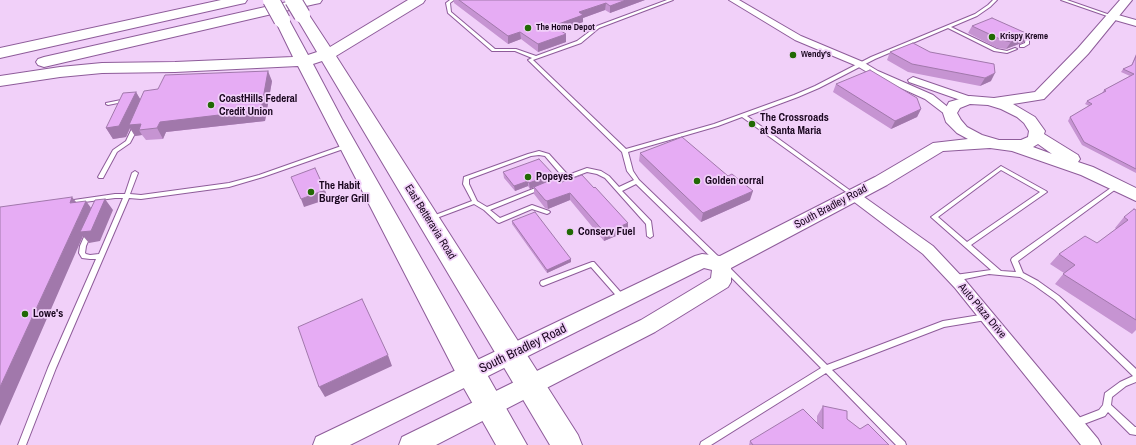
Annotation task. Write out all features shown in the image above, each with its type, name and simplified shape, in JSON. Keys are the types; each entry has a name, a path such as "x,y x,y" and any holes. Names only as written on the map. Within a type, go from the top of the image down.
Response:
{"highway":[{"path":"0,46 91,24 174,0"},
{"path":"0,53 240,0"},
{"path":"271,0 471,374 512,445"},
{"path":"0,81 60,72 102,68 175,67 304,61 326,55 369,31 418,0"},
{"path":"0,72 303,5"},
{"name":"East Betteravia Road","path":"303,5 326,55 567,445"}],"street":[{"path":"733,0 798,38 860,64 875,73 929,97 952,117 962,130 990,143"},
{"path":"994,103 1038,96 1083,51 1126,0"},
{"path":"1111,16 1136,23"},
{"path":"860,64 883,68 922,85 970,100 1006,106 1022,114 1034,129 1087,171"},
{"path":"1014,146 1025,145 1035,139 1034,129 1038,107 1038,96"},
{"path":"970,100 954,105 952,117 937,139 939,146 990,143 1014,146 1087,171 1136,195"},
{"name":"South Bradley Road","path":"325,445 702,261 722,264 918,160 939,146"},
{"name":"Auto Plaza Drive","path":"853,195 928,250 955,278 1092,445"},
{"path":"411,445 648,326 721,282 722,264"}],"lane":[{"path":"452,0 448,3 449,12 494,50 516,50 537,58"},
{"path":"671,0 598,27 579,42 530,60 625,151 630,171 637,181 902,445"},
{"path":"625,151 687,134 772,106 817,87 860,64 976,15 995,0"},
{"path":"1063,0 1111,16"},
{"path":"948,27 996,50 1007,52 1015,49"},
{"path":"1022,46 1027,44 1027,37"},
{"path":"108,104 131,99"},
{"path":"744,116 853,195"},
{"path":"101,177 115,151 128,142 138,121"},
{"path":"64,203 106,197 141,197 229,185 261,176 348,146"},
{"path":"546,212 532,207 499,221 486,209 475,202 466,184 466,178 539,153 547,155 567,178"},
{"path":"967,246 1044,192 1000,168 934,217 967,246 1000,273"},
{"path":"486,209 588,170 599,172 607,177 649,223 650,236"},
{"path":"22,445 52,368 127,196 135,173"},
{"path":"618,190 637,181"},
{"path":"1021,274 1014,260 1117,186"},
{"path":"102,204 106,197"},
{"path":"428,219 475,202"},
{"path":"92,225 83,246 82,253 84,256 90,257 100,256"},
{"path":"544,283 592,264 623,299"},
{"path":"955,278 989,272 1021,274 1057,298 1136,374"},
{"path":"704,445 826,369 943,324 987,317"},
{"path":"1075,424 1102,413 1107,406 1108,395 1123,384 1136,378"},
{"path":"1107,406 1135,432"}],"building":[{"name":"The Home Depot","path":"459,0 626,0 610,6 606,3 579,12 583,15 553,26 566,34 538,44 520,32 508,36"},
{"path":"992,18 1028,34 1011,42 1002,40 972,26"},
{"path":"913,43 930,52 994,64 995,73 985,78 912,64 890,52"},
{"path":"1136,56 1136,169 1084,142 1070,117 1092,104 1087,101 1134,74 1123,69 1132,65"},
{"path":"870,70 917,98 921,109 895,121 836,84"},
{"path":"268,71 261,110 160,122 157,128 139,130 141,124 129,125 144,91 158,89 165,75"},
{"path":"136,92 119,126 106,128 123,93"},
{"path":"682,137 728,176 732,174 753,191 703,213 640,153"},
{"path":"539,159 553,174 529,183 528,181 514,186 503,172"},
{"path":"315,168 325,190 301,199 291,177"},
{"path":"582,175 628,223 605,233 570,193 547,201 534,187 558,177 562,182"},
{"name":"Lowe's","path":"72,197 70,203 86,201 0,387 0,207"},
{"path":"105,199 91,231 80,232 95,200"},
{"path":"1134,209 1136,210 1136,320 1063,274 1075,265 1059,254 1085,236 1097,243 1128,220 1124,217"},
{"path":"535,212 571,259 547,270 512,221"},
{"path":"362,299 388,355 319,387 298,327"},
{"path":"823,406 847,411 847,419 860,429 868,424 889,445 753,445 750,441 803,409 823,429"}],"place":[{"name":"The Home Depot","path":"528,28"},
{"name":"Krispy Kreme","path":"992,37"},
{"name":"Wendy's","path":"793,55"},
{"name":"CoastHills Federal Credit Union","path":"211,105"},
{"name":"The Crossroads at Santa Maria","path":"752,124"},
{"name":"Popeyes","path":"528,177"},
{"name":"Golden corral","path":"697,181"},
{"name":"The Habit Burger Grill","path":"311,192"},
{"name":"Conserv Fuel","path":"570,232"},
{"name":"Lowe's","path":"25,314"}]}
